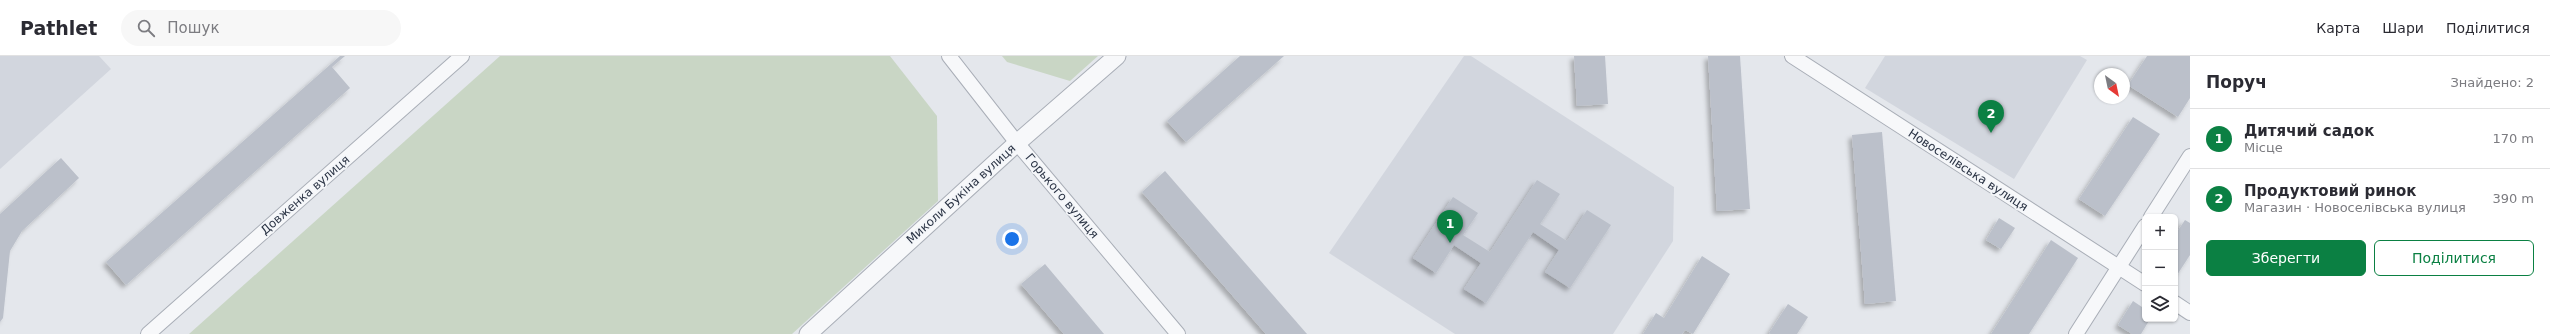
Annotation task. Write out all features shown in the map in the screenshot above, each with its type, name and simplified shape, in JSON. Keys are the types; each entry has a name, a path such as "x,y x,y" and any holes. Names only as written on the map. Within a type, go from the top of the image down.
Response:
{"street":[{"name":"Довженка вулиця","path":"148,334 462,56"},
{"name":"Горького вулиця","path":"949,56 1017,143 1178,334"},
{"name":"Миколи Букіна вулиця","path":"808,334 1017,143 1117,56"},
{"name":"Новоселівська вулиця","path":"1792,56 2142,282"},
{"path":"2153,214 2190,156"},
{"path":"2076,334 2142,231"},
{"path":"2178,305 2190,313"}],"shaded area":[{"path":"0,56 99,56 111,69 0,169"},
{"path":"1464,56 1471,56 1674,187 1673,241 1613,334 1455,334 1329,253"},
{"path":"1885,56 2080,56 2087,60 2014,179 1865,88"}],"green space":[{"path":"500,56 890,56 937,116 938,201 792,334 189,334"},
{"path":"1002,56 1098,56 1070,81 1007,62"}],"building":[{"path":"340,56 345,56 332,67 350,88 126,285 106,262"},
{"path":"1240,56 1284,56 1186,142 1167,121"},
{"path":"1574,56 1605,56 1608,104 1577,106"},
{"path":"1708,56 1740,56 1750,209 1717,211"},
{"path":"2147,56 2190,56 2190,98 2178,117 2130,86 2130,82"},
{"path":"2133,117 2160,134 2105,216 2079,199"},
{"path":"1882,132 1896,301 1865,304 1852,135"},
{"path":"61,158 79,178 22,231 10,251 3,318 0,322 0,214"},
{"path":"1165,171 1307,334 1266,334 1142,192"},
{"path":"1537,180 1560,194 1540,224 1567,241 1587,210 1611,225 1570,288 1545,272 1559,250 1533,232 1486,303 1464,289 1481,263 1454,245 1436,273 1413,258 1453,197 1478,213 1463,235 1490,252"},
{"path":"1999,218 2015,228 2001,249 1986,240"},
{"path":"2185,220 2190,223 2190,255 2178,273 2178,250 2178,230"},
{"path":"2051,240 2078,258 2029,334 1991,334"},
{"path":"1702,256 1730,274 1693,334 1685,330 1682,334 1643,334 1656,313 1664,318"},
{"path":"1045,264 1104,334 1064,334 1021,284"},
{"path":"2133,301 2142,307 2142,322 2148,322 2141,334 2132,334 2118,325"},
{"path":"1788,304 1808,317 1797,334 1769,333"}],"place":[{"name":"Продуктовий ринок","path":"1991,133"},
{"name":"Дитячий садок","path":"1450,243"}]}
